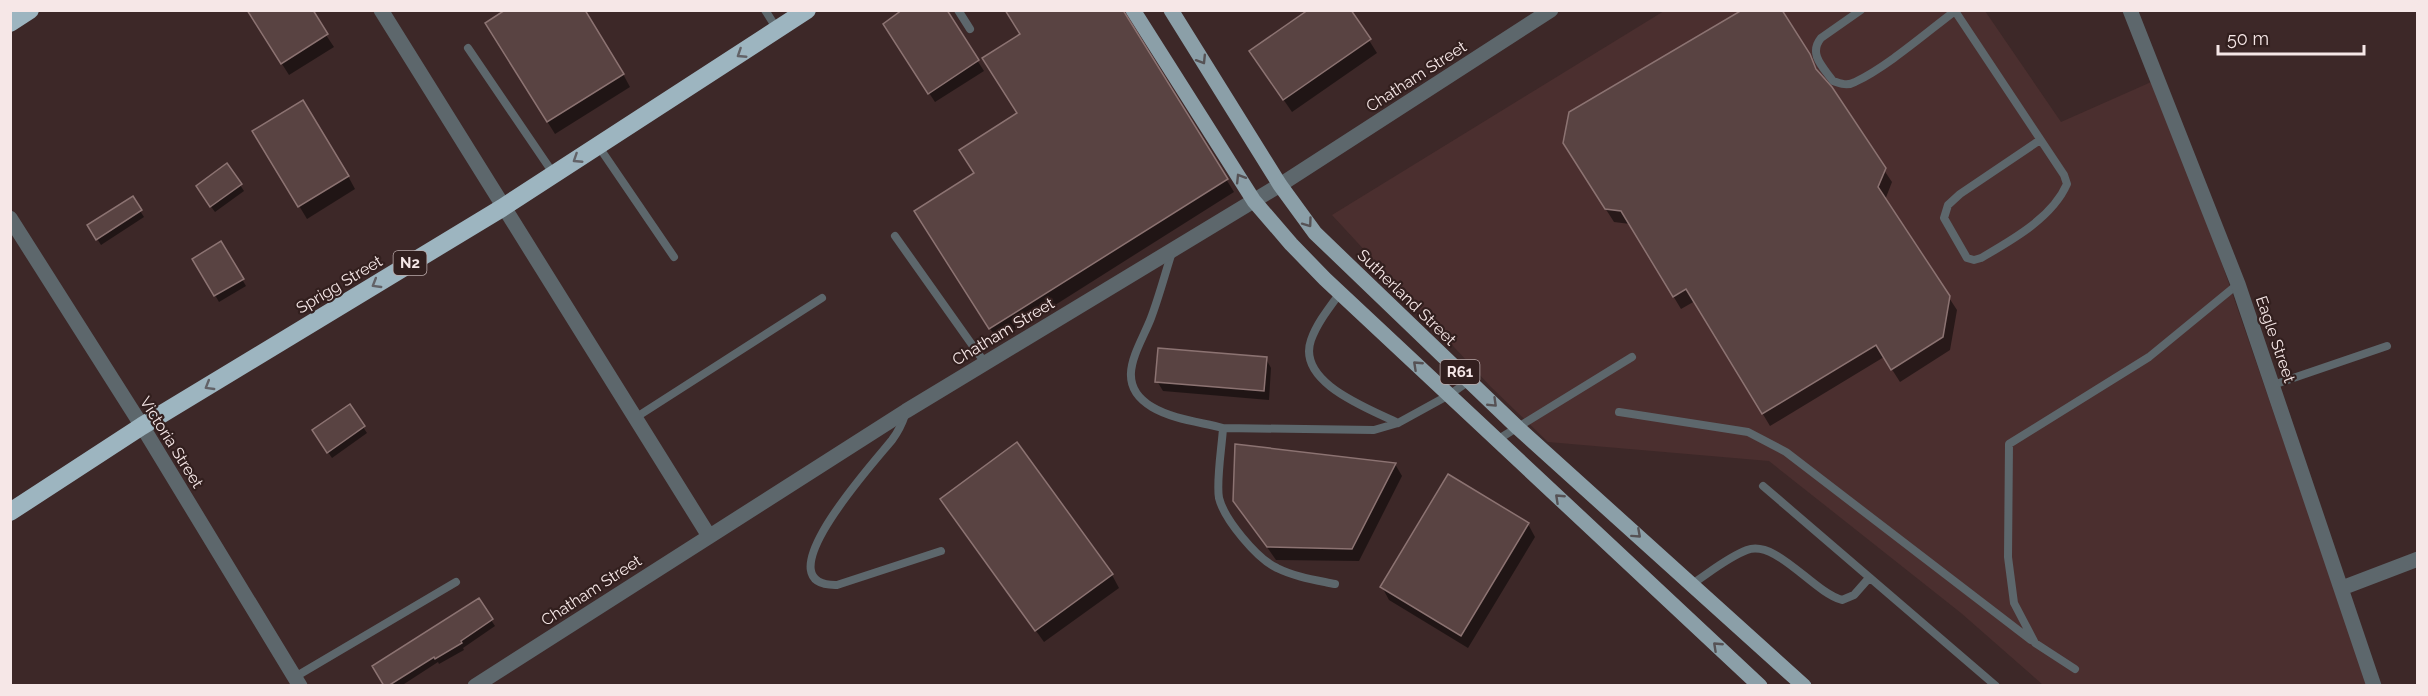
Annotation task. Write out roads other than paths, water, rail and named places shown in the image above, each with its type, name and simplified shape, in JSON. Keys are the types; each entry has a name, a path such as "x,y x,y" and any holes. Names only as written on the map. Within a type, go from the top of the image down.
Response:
{"highway":[{"path":"10,23 30,10"},
{"name":"Sprigg Street","path":"10,512 142,426 502,207 807,10"}],"main road":[{"name":"R61","path":"1133,10 1254,201 1291,244 1340,293 1760,686"},
{"name":"Sutherland Street","path":"1171,10 1280,185 1315,233 1518,428 1804,686"}],"street":[{"path":"381,10 502,207 710,536"},
{"name":"Chatham Street","path":"476,686 906,411 1280,185 1551,10"},
{"name":"Eagle Street","path":"2130,10 2238,284 2374,686"},
{"name":"Victoria Street","path":"10,219 142,426 297,681"},
{"path":"2342,588 2418,559"}],"lane":[{"path":"765,10 778,30"},
{"path":"958,10 970,28"},
{"path":"1861,10 1821,38 1814,50 1833,81 1845,85 1854,83 1893,58 1955,10 2064,175 2067,184 2064,192 2044,216 1996,249 1974,260 1967,258 1944,218 1948,205 1960,194 2040,140"},
{"path":"468,48 554,174"},
{"path":"598,146 674,257"},
{"path":"895,236 985,363"},
{"path":"1172,250 1151,318 1132,359 1130,375 1137,394 1152,407 1169,414 1222,428 1374,430 1398,423 1449,395 1469,381"},
{"path":"2035,643 2014,603 2008,557 2009,444 2149,357 2238,284"},
{"path":"1340,293 1323,315 1310,342 1313,366 1319,377 1350,401 1398,423"},
{"path":"635,418 822,298"},
{"path":"2273,385 2387,346"},
{"path":"1497,440 1632,357"},
{"path":"906,411 894,437 818,537 810,569 819,583 837,585 941,551"},
{"path":"1619,412 1748,432 1767,440 1786,452 2035,643 2075,669"},
{"path":"1222,428 1219,497 1225,512 1241,535 1274,567 1292,574 1335,584"},
{"path":"1762,486 1996,686"},
{"path":"1692,584 1749,549 1763,549 1776,554 1822,592 1842,600 1854,595 1869,578"},
{"path":"297,681 456,582"}]}
